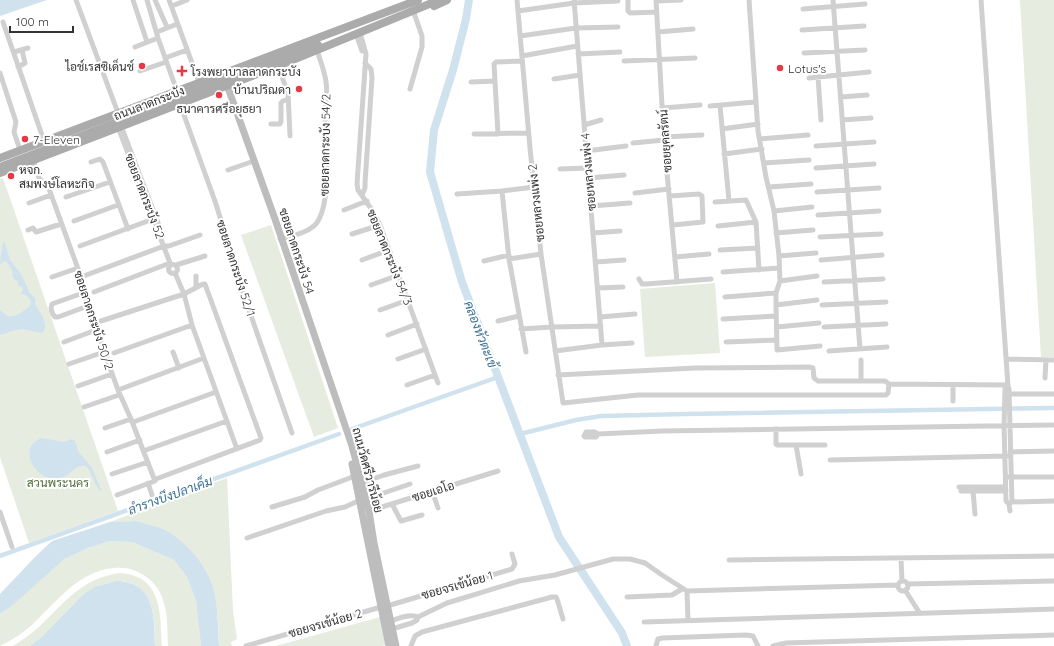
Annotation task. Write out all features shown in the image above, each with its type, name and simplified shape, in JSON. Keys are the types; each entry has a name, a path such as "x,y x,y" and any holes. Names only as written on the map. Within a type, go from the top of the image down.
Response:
{"main road":[{"path":"370,18 380,10 404,0"},
{"name":"ถนนลาดกระบัง","path":"0,173 358,34 373,27 418,0"},
{"path":"0,161 423,0"},
{"path":"0,167 324,43 430,0"},
{"name":"ถนนลาดกระบัง","path":"0,158 370,18 439,0"},
{"path":"373,27 381,26 447,0"},
{"path":"223,73 227,85"},
{"name":"ซอยลาดกระบัง 54","path":"227,85 344,425"},
{"name":"ถนนวัดศรีวารีน้อย","path":"344,425 355,476 368,511 384,606 389,646"},
{"name":"ถนนวัดศรีวารีน้อย","path":"344,425 352,446 362,483 363,499 384,606 390,621 396,646"}],"street":[{"path":"76,0 118,113"},
{"path":"133,0 146,42"},
{"path":"147,0 165,60 177,91"},
{"path":"155,0 167,27"},
{"path":"169,0 199,82"},
{"path":"172,6 187,0"},
{"name":"ซอยหลวงแพ่ง 2","path":"517,0 528,133 541,254 561,400 564,404 638,395 886,395 888,393 889,384"},
{"path":"628,0 628,11 630,13 657,12"},
{"path":"656,1 681,0"},
{"path":"749,0 755,102 766,177 774,211 779,256 780,281 776,294 777,350 820,346"},
{"path":"833,0 860,349"},
{"path":"981,0 1008,385 1005,389 1007,397 1006,426 1010,511"},
{"path":"518,11 574,2 618,1"},
{"name":"ซอยยุคลรัตน์","path":"656,1 664,139 677,282"},
{"name":"ซอยหลวงแพ่ง 4","path":"574,2 602,345"},
{"path":"803,9 865,4"},
{"path":"410,88 422,46 422,36 414,13"},
{"path":"3,22 44,141"},
{"path":"157,32 177,24"},
{"path":"802,30 864,26"},
{"path":"520,36 576,28 618,27"},
{"path":"658,32 693,29"},
{"name":"ซอยลาดกระบัง 54/3","path":"358,34 365,50 357,184 358,190 367,201 380,225 438,383"},
{"path":"135,47 158,38"},
{"path":"498,134 495,63 577,46"},
{"path":"14,52 28,48"},
{"path":"18,67 25,63 22,50"},
{"path":"140,71 187,50"},
{"name":"ซอยลาดกระบัง 54/2","path":"280,239 305,231 316,225 321,215 324,200 326,185 325,115 327,84 317,50"},
{"path":"804,53 865,50"},
{"path":"578,54 620,52"},
{"path":"624,61 695,58"},
{"path":"362,195 365,188 372,78 371,69 365,60"},
{"path":"278,66 287,87 290,136"},
{"path":"809,78 869,72"},
{"path":"0,73 16,122 14,132 20,150"},
{"path":"554,79 580,75"},
{"path":"818,77 821,120"},
{"path":"471,82 495,81"},
{"path":"841,98 867,95"},
{"path":"272,124 281,123 281,103 288,99"},
{"path":"710,106 755,102"},
{"name":"ซอยลาดกระบัง 52/1","path":"180,104 216,204 240,284 292,433"},
{"path":"663,108 700,105"},
{"path":"720,106 729,201"},
{"path":"842,120 871,118"},
{"path":"584,125 601,120"},
{"path":"722,129 758,124"},
{"name":"ซอยลาดกระบัง 52","path":"120,127 172,265 177,270 175,273 169,272 172,265"},
{"path":"474,134 528,133"},
{"path":"633,143 702,135"},
{"path":"760,139 808,135"},
{"path":"816,146 874,142"},
{"path":"586,150 626,146"},
{"path":"724,154 762,149"},
{"path":"91,162 98,159 102,160 128,230"},
{"name":"ซอยลาดกระบัง 50/2","path":"33,160 39,178 47,185 78,268 83,293 118,393 134,420 155,480"},
{"path":"764,163 809,160"},
{"path":"228,170 254,161"},
{"path":"816,168 874,164"},
{"path":"560,169 588,168"},
{"path":"589,178 624,175"},
{"path":"66,197 110,182"},
{"path":"769,187 811,184"},
{"path":"457,194 534,187"},
{"path":"817,192 879,188"},
{"path":"635,193 669,189"},
{"path":"502,191 509,257 526,352"},
{"path":"670,196 699,194 702,196 703,222 673,225"},
{"path":"29,203 51,196"},
{"path":"715,202 746,200 756,222 759,270"},
{"path":"344,210 367,201"},
{"path":"591,206 630,203"},
{"path":"74,221 118,205"},
{"path":"774,211 812,207"},
{"path":"818,215 879,211"},
{"path":"80,246 128,230 155,218"},
{"path":"718,226 756,222"},
{"path":"28,230 33,228 36,232 61,224"},
{"path":"352,234 380,225"},
{"path":"776,233 813,230"},
{"path":"593,233 620,231"},
{"path":"820,237 881,234"},
{"path":"81,277 165,246 200,235"},
{"path":"720,250 758,248"},
{"path":"362,260 390,250"},
{"path":"484,261 541,254"},
{"path":"675,257 709,254"},
{"path":"779,256 816,254"},
{"path":"821,260 882,255"},
{"path":"94,292 172,265 205,256"},
{"path":"596,262 624,260"},
{"path":"52,277 78,268"},
{"path":"723,272 779,268"},
{"path":"175,273 184,294 192,325 237,449"},
{"path":"371,285 398,275"},
{"path":"196,276 196,286"},
{"path":"780,281 817,276"},
{"path":"639,279 643,284 711,279"},
{"path":"824,282 883,279"},
{"path":"101,321 184,294 196,286 205,284 261,438 260,440 117,495"},
{"path":"598,288 623,287"},
{"path":"83,293 52,304 51,307 54,315 55,317 58,317 88,306"},
{"path":"725,297 776,294"},
{"path":"380,310 408,300"},
{"path":"776,305 817,300"},
{"path":"822,305 886,302"},
{"path":"600,317 635,314"},
{"path":"498,321 519,316"},
{"path":"723,319 776,316"},
{"path":"777,327 819,323"},
{"path":"388,335 417,324"},
{"path":"824,327 886,324"},
{"path":"114,353 192,325"},
{"path":"521,329 601,326"},
{"path":"64,342 96,330"},
{"path":"726,342 777,340"},
{"path":"555,351 632,342"},
{"path":"829,352 887,347"},
{"path":"398,359 426,349"},
{"path":"70,364 104,352"},
{"path":"173,352 179,368"},
{"path":"84,407 204,358"},
{"path":"1006,359 1054,360"},
{"path":"861,360 861,381"},
{"path":"1045,378 1046,360"},
{"path":"558,375 695,368 809,367 813,368 814,378 816,380 885,381 889,384 1008,385"},
{"path":"78,386 112,374"},
{"path":"407,385 435,374"},
{"path":"953,385 953,401"},
{"path":"105,428 134,420 216,392"},
{"path":"1007,397 1054,394"},
{"path":"146,450 227,421"},
{"path":"598,434 662,431 1054,425"},
{"path":"776,429 776,445 826,445"},
{"path":"107,452 140,440"},
{"path":"796,445 801,474"},
{"path":"830,460 1008,455 1054,451"},
{"path":"112,474 148,462"},
{"path":"362,483 384,475 418,466"},
{"name":"ซอยเอโอ","path":"368,511 498,471"},
{"path":"272,508 305,497 318,490 355,476"},
{"path":"1008,477 1054,477"},
{"path":"1008,477 1006,502 1054,501"},
{"path":"148,484 152,495"},
{"path":"247,538 326,511 345,507 363,499 410,484"},
{"path":"960,489 1006,489 973,491 960,489"},
{"path":"432,491 438,508"},
{"path":"973,491 975,514"},
{"path":"392,504 401,521 422,516"},
{"path":"0,512 12,547"},
{"name":"ซอยจรเข้น้อย 1","path":"384,606 512,569 515,564 512,554"},
{"path":"729,560 1054,556"},
{"path":"392,629 412,623 418,618 447,603 519,581 555,576 613,559 630,559 645,563 684,590 688,620"},
{"path":"627,597 672,595 684,590 898,585 899,582 902,581 901,559"},
{"path":"902,581 906,582 907,584 1054,581"},
{"path":"905,590 907,588 907,584"},
{"path":"898,585 900,590 905,590 920,612"},
{"path":"411,646 415,636 422,632 552,597 556,597 563,619"},
{"name":"ซอยจรเข้น้อย 2","path":"246,646 384,606"},
{"path":"644,622 920,612 1054,609"},
{"path":"390,621 409,616 415,616 418,618"},
{"path":"656,646 658,639 662,638 746,635 753,636 758,646"},
{"path":"773,646 786,643 864,643 1054,635"}],"green space":[{"path":"1020,0 1054,0 1054,357 1041,357"},
{"name":"สวนพระนคร","path":"3,178 118,511 29,543 0,457 0,179"},
{"path":"271,225 338,428 314,437 241,235"},
{"path":"715,283 720,353 645,357 640,289"},
{"path":"227,478 233,611 237,639 231,642 232,646 219,646 218,618 212,588 164,530 136,521 110,522"},
{"path":"110,541 132,542 174,560 187,577 196,601 201,646 168,646 164,603 156,586 148,578 138,572 126,568 114,568 101,570 79,581 69,588 33,624 0,646 0,614 64,559 80,551"},
{"path":"120,573 134,576 144,581 152,589 159,610 162,646 155,646 153,615 148,598 134,585 123,581 30,646 13,646 36,630 75,592 95,580"},
{"path":"380,617 386,645 276,646"}],"water":[{"path":"0,0 47,0 0,16"},
{"path":"3,242 5,243 10,260 21,274 29,291 26,295 21,294 23,289 22,287 18,286 18,282 13,278 12,270 6,261 0,265"},
{"path":"32,304 35,304 45,323 42,333 22,329 0,335 0,310 8,316 14,316 24,311"},
{"path":"42,438 64,442 72,439 75,441 78,451 92,468 102,492 97,487 86,466 81,466 60,478 54,479 41,474 32,464 29,452 35,441"},
{"path":"136,521 165,530 173,535 188,547 206,570 215,595 218,617 219,646 201,646 196,601 187,577 174,560 132,542 110,541 88,548 64,559 14,604 0,614 0,594 52,541 110,522"},
{"path":"117,581 130,583 139,588 146,595 153,613 155,646 30,646 43,636 84,594 95,587"}],"waterway":[{"name":"คลองหัวตะเข้","path":"469,0 466,19 453,70 434,130 430,172 462,282 559,537 622,633 627,646"},
{"path":"28,294 33,299 33,304"},
{"name":"ลำรางบึงปลาเค็ม","path":"352,429 498,377"},
{"path":"520,434 576,420 601,416 1054,408"},
{"name":"ลำรางบึงปลาเค็ม","path":"0,556 339,434"}],"place":[{"name":"ไอช์เรสซิเด็นช์","path":"142,66"},
{"name":"Lotus's","path":"780,68"},
{"name":"โรงพยาบาลลาดกระบัง","path":"182,71"},
{"name":"บ้านปริณดา","path":"299,89"},
{"name":"ธนาคารศรีอยุธยา","path":"219,95"},
{"name":"7-Eleven","path":"25,139"},
{"name":"หจก. สมพงษ์โลหะกิจ","path":"11,176"}]}
